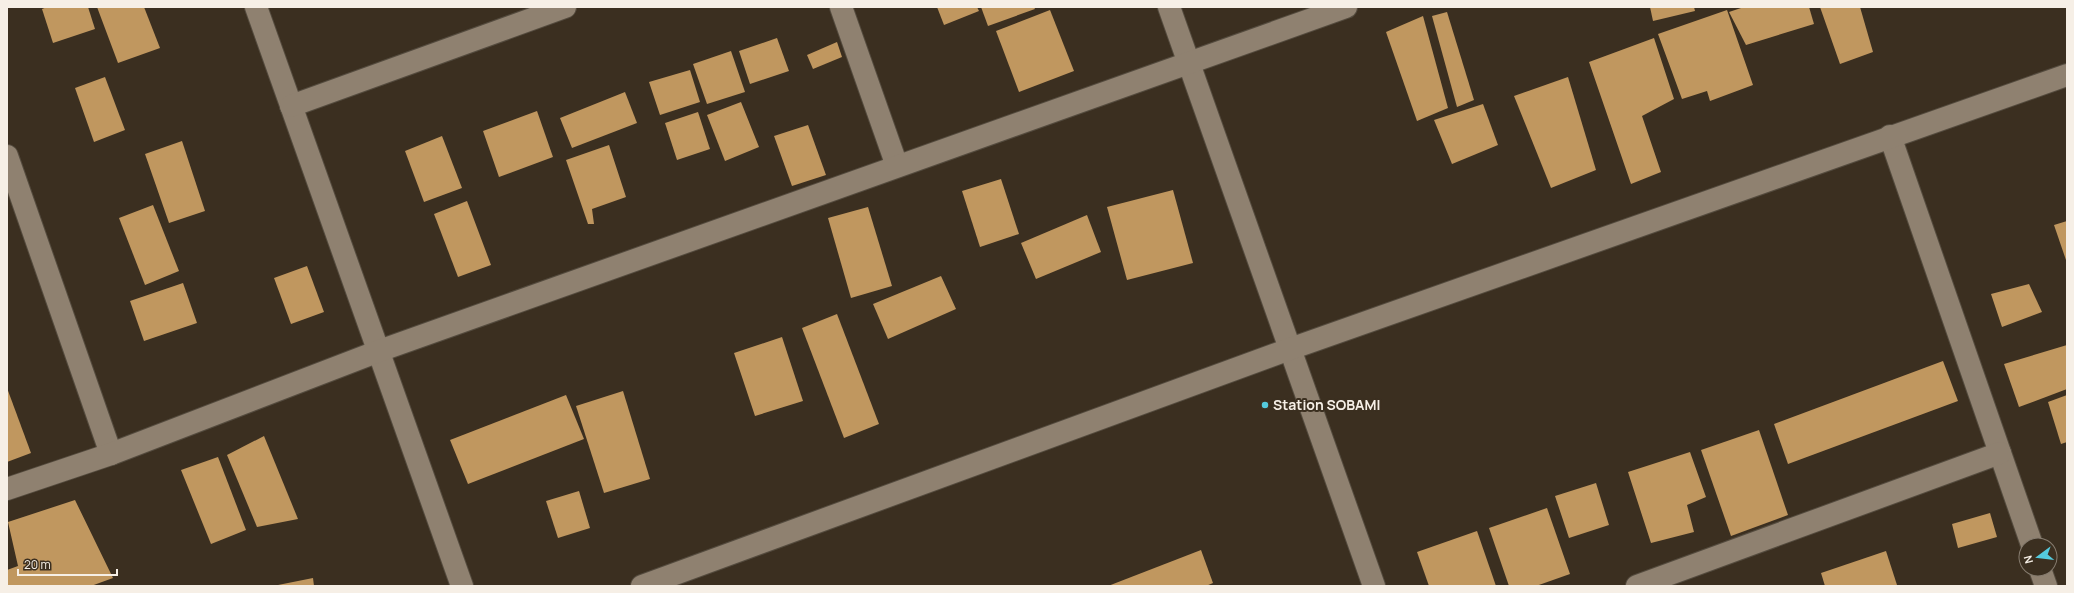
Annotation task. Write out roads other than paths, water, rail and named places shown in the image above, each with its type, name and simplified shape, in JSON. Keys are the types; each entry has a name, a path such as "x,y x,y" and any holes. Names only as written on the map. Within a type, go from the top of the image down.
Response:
{"street":[{"path":"256,7 462,586"},
{"path":"292,106 565,7"},
{"path":"840,7 897,166"},
{"path":"1170,7 1374,586"},
{"path":"7,489 111,454 379,351 1346,7"},
{"path":"642,586 1290,349 1890,136 2067,75"},
{"path":"1890,136 2029,537"},
{"path":"7,156 111,454"},
{"path":"1637,586 2000,453"}],"place":[{"name":"Station SOBAMI","path":"1265,405"}]}
